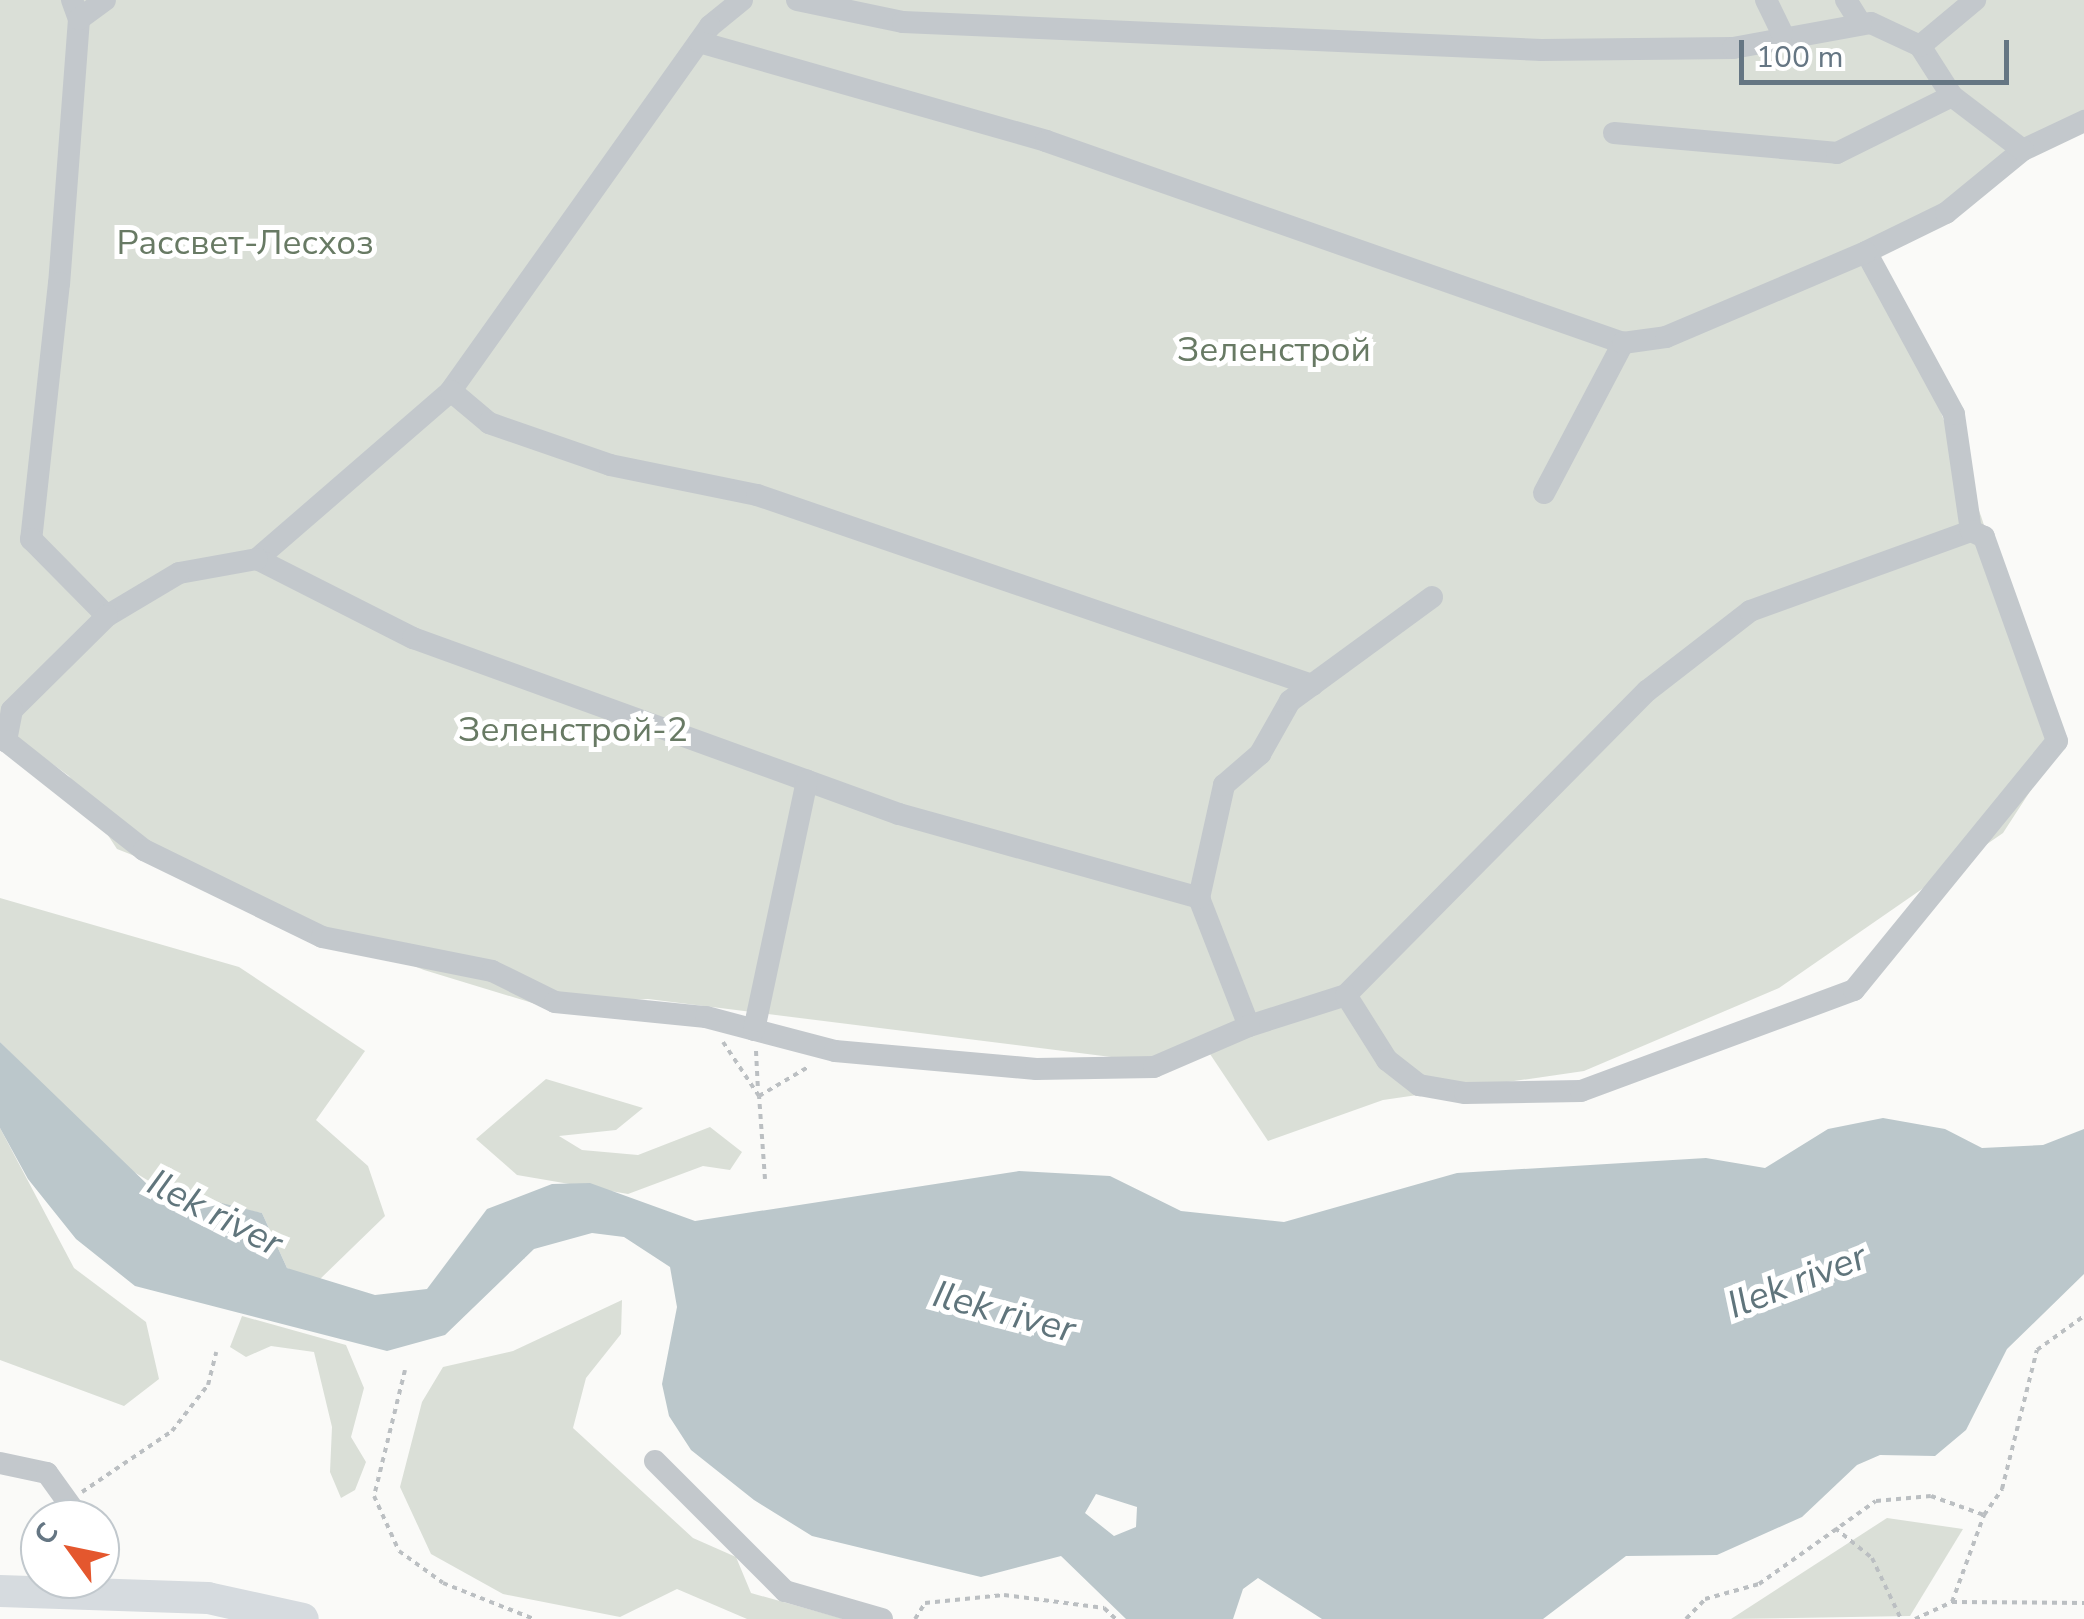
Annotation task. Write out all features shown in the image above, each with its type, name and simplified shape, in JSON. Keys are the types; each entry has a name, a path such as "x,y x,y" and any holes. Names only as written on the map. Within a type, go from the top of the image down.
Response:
{"highway":[{"path":"120,1588 208,1598 303,1619"}],"lane":[{"path":"105,0 75,10 31,540 107,616"},
{"path":"742,0 699,42 452,391 256,559 179,573 107,616 12,710 6,741 144,850 322,938 492,971 555,1002 706,1017 836,1051 1036,1069 1154,1067 1249,1026 1346,994 1647,691 1750,611 1971,531 1984,537 2057,740 1854,990 1581,1091 1465,1093 1419,1085 1388,1060 1346,994"},
{"path":"796,0 841,6 903,22 1541,50 1733,48 1782,32 1861,24 1920,46 1952,96 2023,150"},
{"path":"1766,0 1782,32"},
{"path":"1846,0 1861,24"},
{"path":"1920,46 1975,0"},
{"path":"699,42 1046,140 1623,343 1666,337 1866,252 1946,213 2023,150 2084,122"},
{"path":"1614,133 1838,154 1952,96"},
{"path":"1866,252 1954,414 1971,531"},
{"path":"1544,492 1623,343"},
{"path":"452,391 489,422 610,465 757,495 1312,685"},
{"path":"256,559 413,638 807,781 1199,898"},
{"path":"1249,1026 1199,898 1224,785 1312,685 1432,597"},
{"path":"754,1030 807,781"},
{"path":"655,1462 785,1591 882,1619"},
{"path":"0,1464 47,1473 66,1499"}],"path":[{"path":"706,1017 759,1096"},
{"path":"754,1030 765,1179"},
{"path":"759,1096 836,1051"},
{"path":"1952,1602 1984,1515 2002,1488 2037,1350 2084,1316"},
{"path":"87,1499 172,1431 208,1385 216,1352"},
{"path":"406,1370 374,1496 400,1551 444,1583 534,1619"},
{"path":"1686,1619 1706,1599 1759,1584 1833,1527 1876,1501 1930,1496 1984,1515"},
{"path":"1833,1527 1872,1558 1901,1619"},
{"path":"915,1619 925,1604 1004,1595 1104,1608 1116,1619"},
{"path":"1915,1619 1952,1602 2084,1603"}],"green space":[{"path":"0,0 2084,0 2084,126 2043,142 1880,255 1981,516 2057,750 2003,833 1779,988 1584,1071 1383,1100 1268,1141 1208,1051 1127,1059 648,999 539,1005 424,970 117,849 69,776 18,739 0,741"},
{"path":"0,898 239,967 365,1051 316,1120 368,1166 385,1216 317,1282 287,1268 262,1213 172,1195 124,1166 0,1042"},
{"path":"546,1079 643,1108 616,1130 559,1136 582,1150 638,1155 710,1127 742,1152 730,1170 703,1166 628,1194 517,1175 476,1139"},
{"path":"0,1128 74,1268 146,1322 159,1379 124,1406 0,1360"},
{"path":"622,1300 621,1334 586,1378 573,1428 693,1538 736,1557 751,1593 844,1619 747,1619 677,1589 620,1617 503,1594 431,1554 400,1487 422,1402 443,1367 513,1351"},
{"path":"242,1316 346,1345 364,1388 351,1437 366,1462 355,1490 341,1498 330,1472 332,1427 314,1352 271,1346 246,1357 230,1347"},
{"path":"1887,1518 1963,1529 1910,1616 1731,1619"}],"water":[{"name":"Ilek river","path":"0,1042 148,1185 262,1213 287,1268 375,1295 427,1289 487,1209 552,1184 590,1183 695,1221 1019,1171 1110,1176 1181,1211 1284,1222 1457,1173 1706,1158 1765,1168 1828,1129 1883,1118 1945,1129 1982,1148 2043,1145 2084,1129 2084,1274 2007,1349 1966,1430 1935,1456 1880,1455 1857,1465 1802,1517 1717,1555 1626,1556 1543,1619 1322,1619 1258,1578 1243,1589 1233,1619 1126,1619 1061,1556 981,1577 812,1536 754,1500 691,1450 669,1416 662,1384 677,1307 670,1267 624,1237 592,1233 534,1249 445,1335 387,1351 135,1286 76,1239 28,1179 0,1128","holes":["1096,1494 1137,1507 1136,1527 1114,1536 1085,1513"]}],"park label":[{"name":"Рассвет-Лесхоз","path":"245,243"},
{"name":"Зеленстрой","path":"1274,350"},
{"name":"Зеленстрой-2","path":"573,730"}]}
